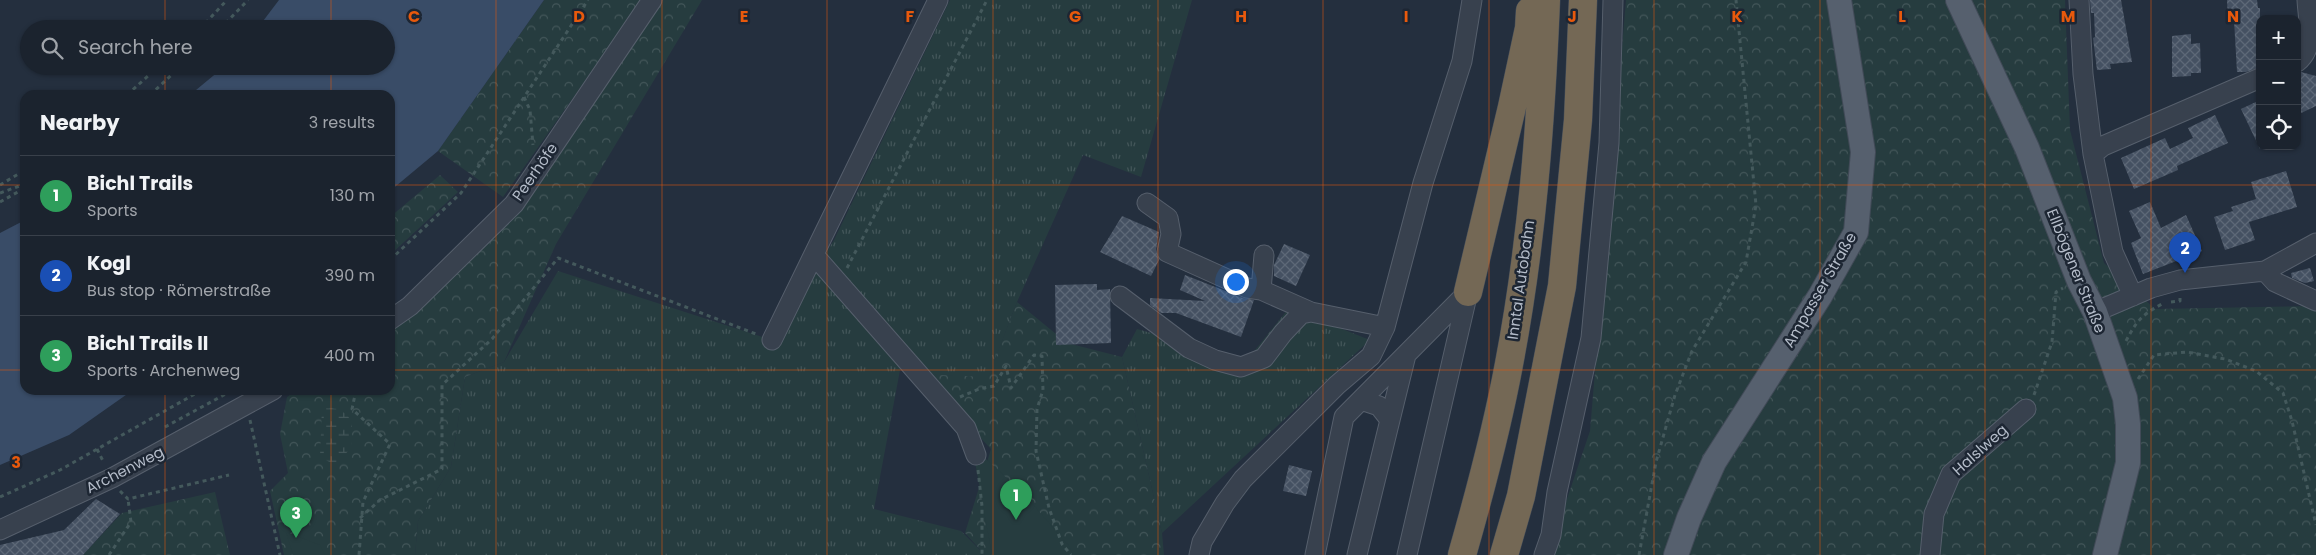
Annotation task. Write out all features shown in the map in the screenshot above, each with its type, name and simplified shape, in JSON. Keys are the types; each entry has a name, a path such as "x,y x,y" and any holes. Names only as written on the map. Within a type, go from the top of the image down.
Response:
{"highway":[{"path":"1468,292 1512,107 1529,28 1531,0"},
{"name":"Inntal Autobahn","path":"1462,555 1484,477 1507,374 1525,267 1541,109 1546,0"},
{"path":"1504,555 1522,496 1562,286 1578,120 1583,0"}],"main road":[{"name":"Ampasser Straße","path":"1676,555 1689,518 1714,462 1820,296 1856,232 1863,152 1839,0"},
{"name":"Ellbögener Straße","path":"1958,0 2028,148 2079,281 2094,312 2125,398 2128,424 2128,462 2105,555"}],"street":[{"name":"Peerhöfe","path":"395,316 410,306 514,204 652,0"},
{"path":"772,340 938,0"},
{"path":"1199,555 1207,534 1225,503 1243,479 1348,375 1371,356 1385,327 1423,183 1462,61 1472,0"},
{"path":"1544,555 1551,535 1557,492 1590,338 1610,143 1613,0"},
{"path":"2079,0 2083,74 2092,154 2113,252 2133,296"},
{"path":"2299,60 2303,57 2309,44 2307,0"},
{"path":"2092,154 2103,146 2256,80"},
{"path":"1147,203 1168,218 1171,234 1167,252 1247,288 1261,290 1311,312 1385,327"},
{"path":"2094,312 2180,280 2265,271 2316,243"},
{"path":"814,255 966,428 976,455"},
{"path":"1261,290 1264,255"},
{"path":"2265,271 2275,282 2316,301"},
{"path":"1316,555 1344,417 1468,292"},
{"path":"1407,555 1468,292"},
{"path":"1120,296 1189,348 1214,360 1241,367 1264,358 1283,333 1301,314 1311,312"},
{"path":"1357,555 1407,354"},
{"path":"1348,375 1364,397 1378,406 1390,420"},
{"path":"246,405 265,395"},
{"name":"Archenweg","path":"0,530 112,478 246,405"},
{"name":"Halslweg","path":"1930,555 1934,514 1951,474 2026,409"}],"path":[{"path":"208,20 227,0"},
{"path":"229,20 248,0"},
{"path":"395,255 461,193 588,0"},
{"path":"839,284 987,0"},
{"path":"1639,555 1656,462 1663,433 1681,379 1692,351 1746,262 1756,205 1736,0"},
{"path":"133,90 149,75"},
{"path":"155,90 171,75"},
{"path":"524,97 530,110 535,173"},
{"path":"0,184 20,173"},
{"path":"0,193 20,186"},
{"path":"0,202 20,191"},
{"path":"360,518 380,500 442,469 442,385 492,339 558,258 772,340"},
{"path":"2125,343 2136,321 2145,313 2165,302 2180,301 2180,280"},
{"path":"2026,409 2034,394 2052,342 2056,292 2079,281"},
{"path":"2125,398 2154,355 2187,352 2225,359 2256,370 2283,393 2292,421 2316,525"},
{"path":"944,404 979,388 994,386 1006,366 1011,388 1034,355 1042,356 1043,390 1036,409 1036,451 1049,508 1062,544 1071,555"},
{"path":"0,497 60,470 193,395"},
{"path":"355,395 352,409 390,444 362,502 358,555"},
{"path":"246,405 280,555"},
{"path":"97,449 103,461"},
{"path":"976,455 982,506 982,555"},
{"path":"128,499 228,475"},
{"path":"109,555 131,522 128,499 117,488"}],"green space":[{"path":"544,0 642,0 503,197 438,151"},
{"path":"661,0 702,0 556,244 504,362 465,377 451,467 418,521 415,555 284,555 270,491 288,473 280,434 287,397 290,395 395,395 395,323 519,208"},
{"path":"950,0 1192,0 1141,177 1083,155 1017,302 988,378 921,374 900,370 874,509 961,531 985,555 415,555 418,521 451,467 465,377 504,362 558,271 772,340 834,240"},
{"path":"1626,0 2065,0 2070,130 2104,263 2155,309 2312,306 2316,309 2316,555 1548,555 1590,431"},
{"path":"440,175 458,192 395,250 395,213"},
{"path":"1017,302 1067,343 1122,357 1162,533 1164,555 985,555 965,533 991,449 921,374 988,377"},
{"path":"1289,308 1370,340 1162,533 1122,357 1137,329 1247,360"},
{"path":"322,408 340,409 352,420 351,448 335,465 320,457"},
{"path":"972,446 1024,494 1069,546 1073,555 992,555"},
{"path":"215,492 230,555 83,555 122,513"},
{"path":"286,532 320,545 325,555 293,555"}],"water":[{"path":"279,0 544,0 438,151 395,187 395,90 196,90 214,75 395,75 395,20 264,20"},
{"path":"20,223 20,395 126,395 69,435 0,465 0,233"}],"building":[{"path":"2090,0 2121,0 2132,62 2110,64 2111,69 2097,70 2093,38 2095,37 2094,13 2091,13"},
{"path":"2227,0 2257,0 2260,15 2256,15 2256,68 2246,72 2237,72 2234,20 2228,20"},
{"path":"2191,34 2191,44 2200,43 2201,73 2191,73 2191,76 2172,77 2172,36"},
{"path":"2301,72 2316,76 2316,106 2301,113"},
{"path":"2256,102 2256,141 2241,109"},
{"path":"2215,115 2228,143 2177,166 2178,170 2134,189 2121,158 2165,138 2170,149 2193,138 2188,128"},
{"path":"2286,171 2297,207 2249,222 2255,240 2225,250 2214,217 2233,211 2231,207 2256,199 2251,182"},
{"path":"2150,202 2161,228 2186,215 2202,251 2143,274 2131,243 2141,238 2129,211"},
{"path":"1122,216 1159,232 1156,250 1159,260 1151,276 1100,252"},
{"path":"1284,244 1310,255 1296,286 1274,276 1274,265"},
{"path":"2310,268 2314,281 2305,283 2292,278 2291,273"},
{"path":"1185,275 1243,298 1254,300 1241,337 1176,313 1161,313 1150,305 1150,298 1205,301 1180,290"},
{"path":"1097,284 1097,290 1110,289 1111,343 1056,345 1055,285"},
{"path":"1289,465 1312,471 1306,496 1283,491"},
{"path":"96,499 120,514 83,555 0,555 0,545 64,530"}],"place":[{"name":"Kogl","path":"2185,273"},
{"name":"Bichl Trails","path":"1016,520"},
{"name":"Bichl Trails II","path":"296,538"}]}
